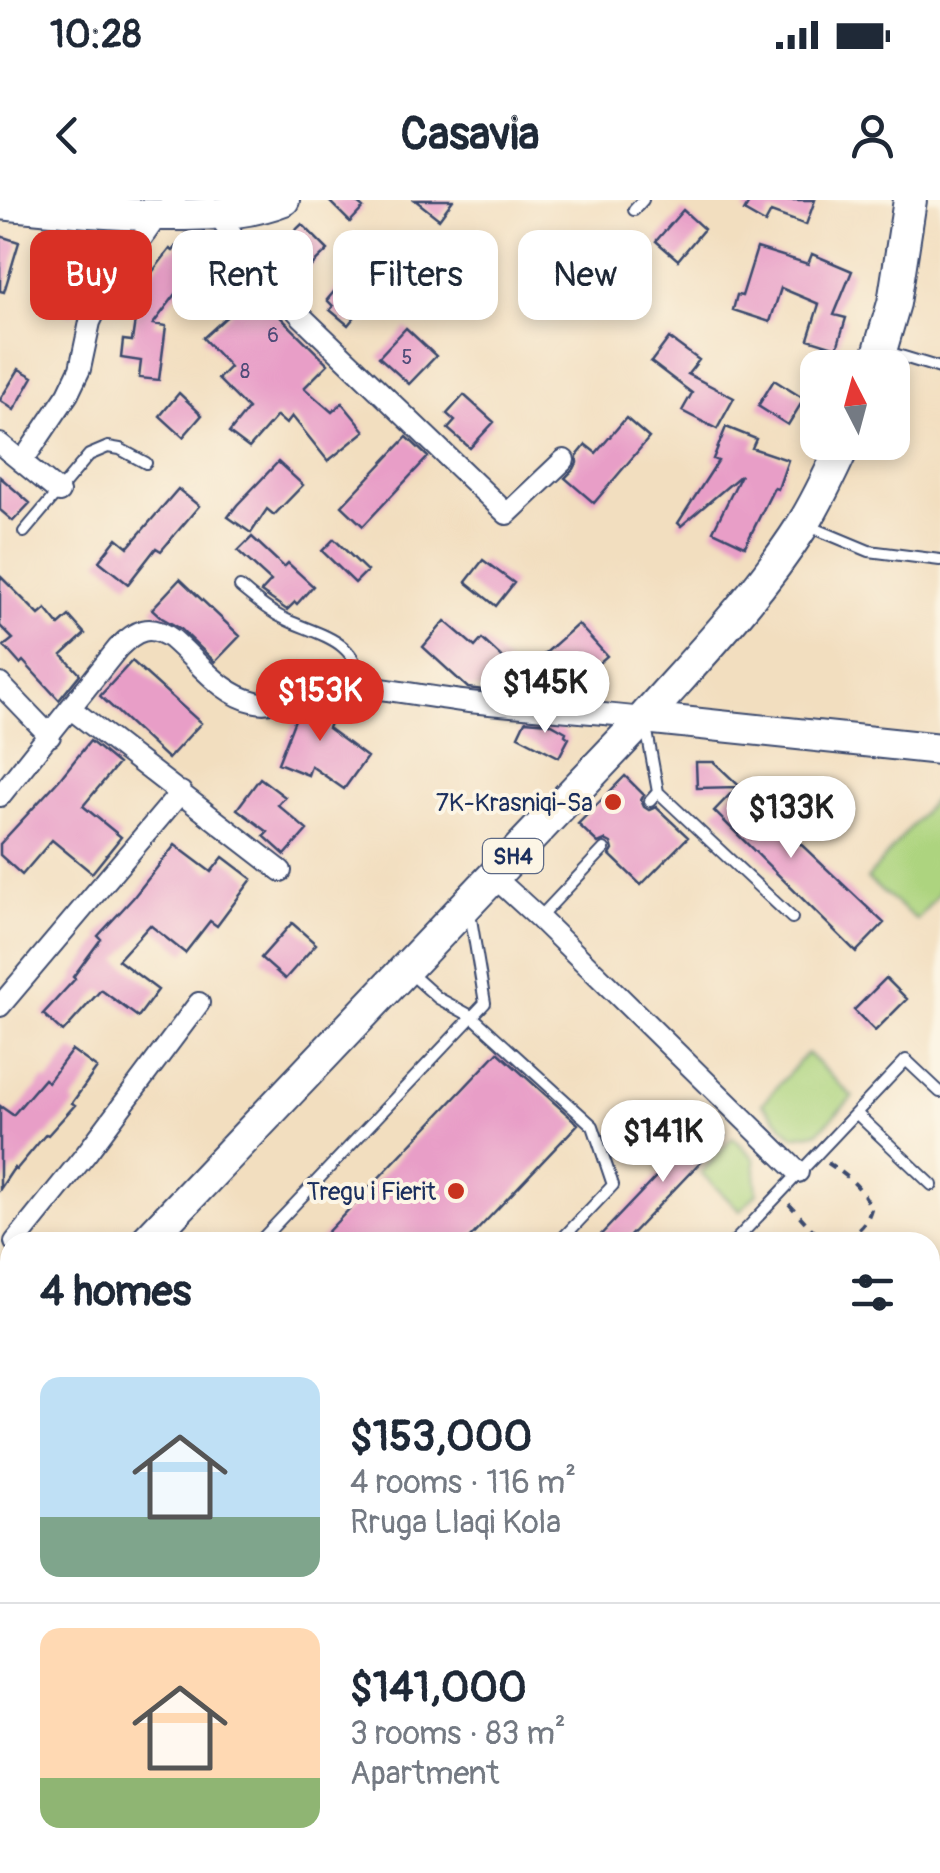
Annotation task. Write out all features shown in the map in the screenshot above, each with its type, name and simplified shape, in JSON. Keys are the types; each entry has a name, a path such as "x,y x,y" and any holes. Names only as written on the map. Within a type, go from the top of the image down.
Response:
{"main road":[{"path":"881,350 894,303 910,200"},
{"name":"SH4","path":"155,1232 644,718 747,600 803,524 836,460"}],"street":[{"path":"0,204 158,215 218,214 264,208 284,200"},
{"path":"218,214 245,255 301,316 508,514 564,460"},
{"path":"22,462 68,394 80,369 90,322 104,290 158,215"},
{"path":"0,444 59,492"},
{"path":"0,796 118,648 140,630 150,629 172,639 232,693 256,702 274,702 301,683 360,685 469,702 940,749"},
{"path":"0,684 50,736"},
{"path":"70,708 281,871"},
{"path":"0,1006 181,792"},
{"path":"493,876 798,1172"},
{"path":"23,1232 198,1003"}],"lane":[{"path":"634,210 642,200"},
{"path":"910,364 940,368"},
{"path":"24,532 79,464 97,450 120,449 146,464"},
{"path":"803,524 869,552 940,560"},
{"path":"240,587 284,619 348,651 357,662 360,685"},
{"path":"644,718 654,796 792,918"},
{"path":"539,918 604,849"},
{"path":"269,1232 485,1003 469,902"},
{"path":"405,969 438,998 473,1017 592,1126 613,1185 568,1232"},
{"path":"743,1232 906,1060 940,1092"},
{"path":"856,1113 932,1186"}],"path":[{"path":"815,1154 849,1177 866,1197 871,1209 856,1232"},
{"path":"780,1192 814,1232"}],"green space":[{"path":"940,792 940,892 917,920 867,879"},
{"path":"807,1053 853,1097 818,1132 793,1136 762,1104"},
{"path":"733,1137 754,1158 757,1193 740,1211 701,1173"}],"building":[{"path":"328,200 354,200 363,208 350,222"},
{"path":"415,200 453,200 439,219"},
{"path":"743,200 815,200 806,225 771,212 765,223 744,211 748,204"},
{"path":"683,210 704,229 678,260 656,241"},
{"path":"313,235 328,250 313,264"},
{"path":"0,236 19,242 4,292 0,291"},
{"path":"757,248 808,264 812,254 852,271 834,315 846,318 837,348 808,339 819,304 781,288 770,322 733,310 737,295 742,296"},
{"path":"170,249 172,299 153,324 166,326 159,380 139,378 141,361 121,358 123,340 132,341 135,320 152,320 152,272"},
{"path":"223,320 283,320 328,364 304,388 332,412 342,403 365,431 328,461 292,416 286,424 277,416 249,448 229,433 248,409 218,379 230,367 203,338"},
{"path":"406,328 436,356 409,384 379,357"},
{"path":"669,338 699,360 688,374 734,398 717,429 682,411 692,393 651,362"},
{"path":"19,369 33,377 14,410 0,400"},
{"path":"774,380 800,396 800,406 788,425 758,406"},
{"path":"179,393 202,415 183,437 160,416"},
{"path":"464,395 494,422 470,448 448,429 455,421 447,414"},
{"path":"626,418 649,438 594,503 565,478 586,445 596,453"},
{"path":"726,427 756,439 752,448 788,460 778,489 774,488 745,546 713,531 741,475 681,526 678,523 718,461 713,459"},
{"path":"407,437 428,457 363,526 342,506"},
{"path":"278,462 303,485 274,515 267,509 251,533 228,517"},
{"path":"0,477 30,503 13,521 0,510"},
{"path":"178,489 199,506 161,551 156,548 128,584 99,561 117,538 128,547"},
{"path":"252,537 284,567 288,563 313,586 287,610 261,592 271,581 238,551"},
{"path":"334,539 367,571 355,583 322,551"},
{"path":"483,560 514,583 496,606 466,582"},
{"path":"0,576 39,615 46,609 59,625 69,616 85,634 62,655 80,674 59,700 4,646 13,639 0,626"},
{"path":"180,579 240,636 215,662 181,629 152,609"},
{"path":"445,621 475,647 482,639 508,663 483,690 468,688 423,647"},
{"path":"578,624 607,656 568,690 540,658"},
{"path":"132,661 201,723 168,759 100,696"},
{"path":"325,696 339,702 328,728 367,757 344,789 311,766 308,775 278,763 303,699"},
{"path":"525,721 550,723 566,732 569,738 559,757 518,736"},
{"path":"90,741 118,764 83,806 121,837 92,873 52,840 22,875 0,855 0,844"},
{"path":"696,762 714,762 884,923 856,952 714,811 737,787 697,788"},
{"path":"625,776 644,795 644,807 656,807 688,837 641,885 610,855 611,843 598,843 578,824"},
{"path":"260,778 285,797 278,805 307,830 285,855 264,836 268,832 237,809"},
{"path":"175,845 211,872 223,857 252,879 217,926 210,921 185,953 150,925 118,960 158,990 138,1017 101,990 63,1032 43,1014 75,979 101,939 98,936"},
{"path":"292,923 316,944 285,979 261,958"},
{"path":"886,978 907,999 875,1031 854,1010"},
{"path":"72,1050 97,1068 72,1103 75,1105 14,1168 0,1189 0,1106 13,1115 44,1079 48,1082"},
{"path":"498,1052 578,1124 475,1232 327,1232"},
{"path":"709,1121 725,1136 634,1232 604,1232"}],"place":[{"name":"7K-Krasniqi-Sa","path":"613,802"},
{"name":"Tregu i Fierit","path":"456,1191"}]}
